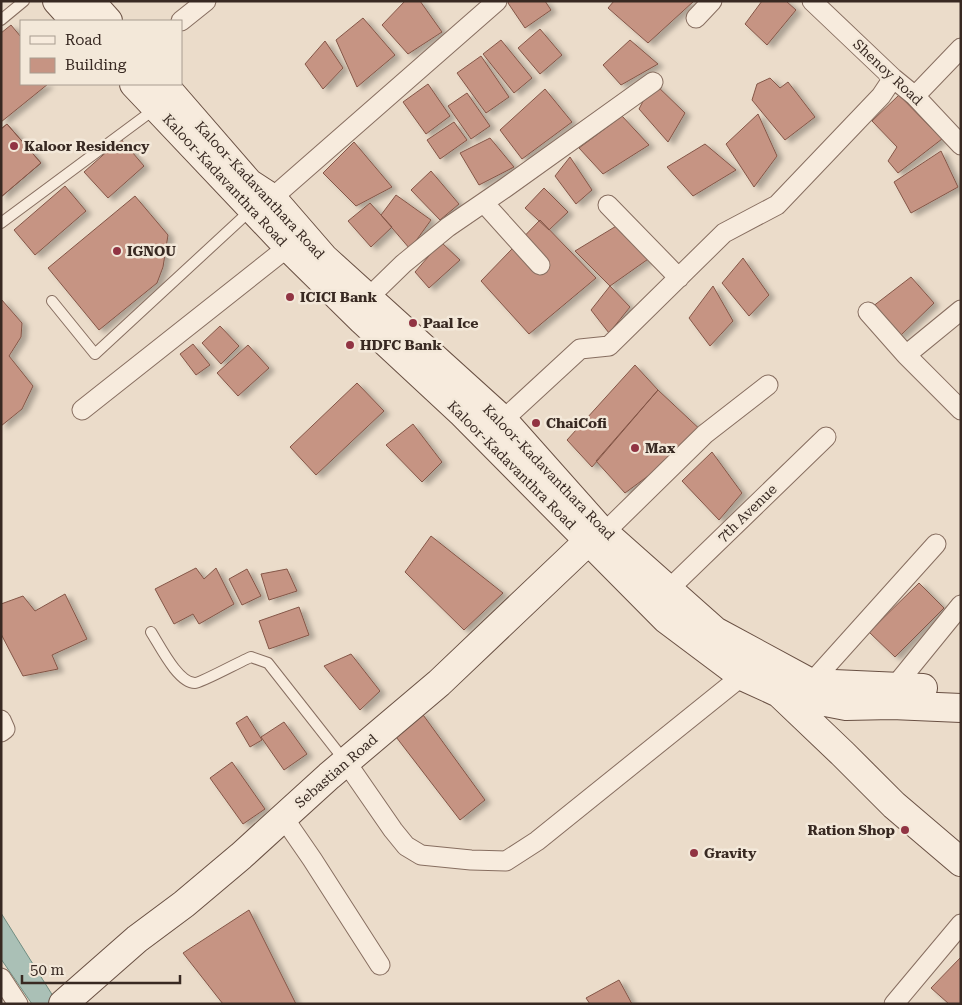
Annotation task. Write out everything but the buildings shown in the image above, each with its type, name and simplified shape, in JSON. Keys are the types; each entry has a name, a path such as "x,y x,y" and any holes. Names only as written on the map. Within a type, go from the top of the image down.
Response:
{"main road":[{"path":"57,1 74,20"},
{"path":"90,1 107,20"},
{"name":"Kaloor-Kadavanthra Road","path":"136,85 160,96 262,204 288,247 362,320 597,534 666,619 742,676 780,693 846,706 892,705 961,708"},
{"name":"Kaloor-Kadavanthara Road","path":"262,204 502,420 597,534 668,590 714,631 811,682 961,691"},
{"name":"Sebastian Road","path":"68,1003 137,939 184,904 439,683 597,534"},
{"path":"780,693 894,805 961,862"}],"street":[{"path":"182,20 206,1"},
{"path":"262,204 497,1"},
{"path":"696,18 712,1"},
{"name":"Shenoy Road","path":"812,1 893,78 916,96 961,146"},
{"path":"916,96 961,48"},
{"path":"502,420 580,349 609,346 724,233 777,205 880,96 893,78"},
{"path":"368,298 441,233 653,82"},
{"path":"484,203 540,265"},
{"path":"608,205 679,278"},
{"path":"82,410 288,247"},
{"path":"906,355 961,310"},
{"path":"868,312 906,355 961,410"},
{"path":"597,534 705,434 768,385"},
{"name":"7th Avenue","path":"668,590 826,437"},
{"path":"811,682 936,544"},
{"path":"895,686 961,605"},
{"path":"346,762 406,846 422,855 506,861 537,841 742,676"},
{"path":"1,720 5,729 1,732"},
{"path":"283,818 312,859 380,966"},
{"path":"894,1004 961,924"},
{"path":"1,978 18,1004"}],"lane":[{"path":"1,20 24,1"},
{"path":"1,223 160,96"},
{"path":"52,301 95,354 262,204"},
{"path":"151,632 176,670 186,681 197,683 251,657 268,663 346,762"}],"shaded area":[{"path":"1,913 58,1004 32,1004 1,959"}],"place":[{"name":"Kaloor Residency","path":"14,146"},
{"name":"IGNOU","path":"117,251"},
{"name":"ICICI Bank","path":"290,297"},
{"name":"Paal Ice","path":"413,323"},
{"name":"HDFC Bank","path":"350,345"},
{"name":"ChaiCofi","path":"536,423"},
{"name":"Max","path":"635,448"},
{"name":"Ration Shop","path":"905,830"},
{"name":"Gravity","path":"694,853"}]}
